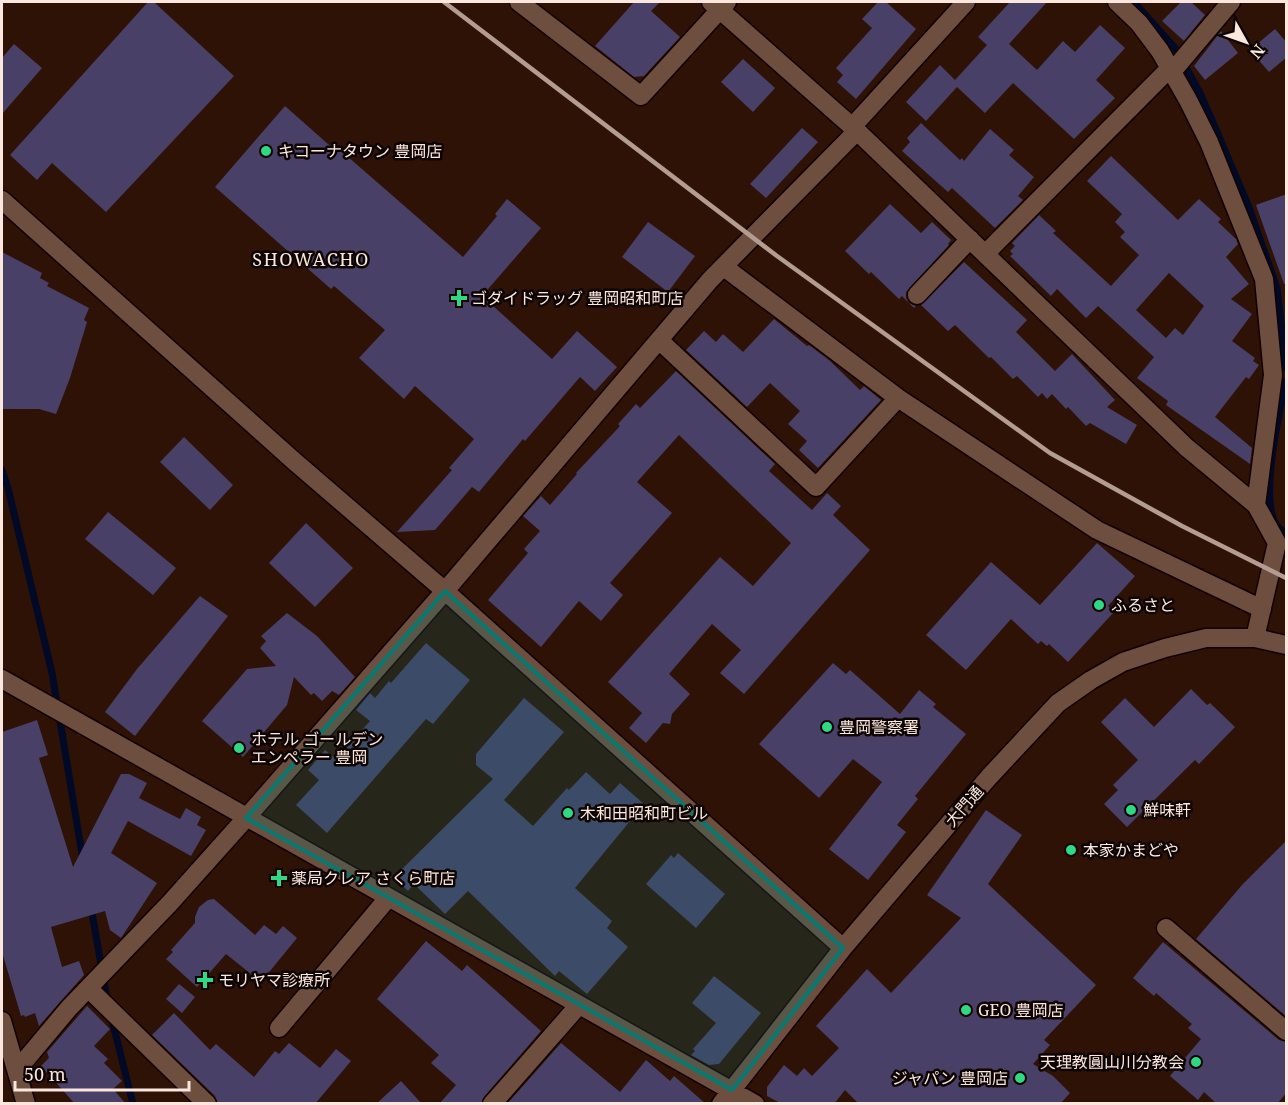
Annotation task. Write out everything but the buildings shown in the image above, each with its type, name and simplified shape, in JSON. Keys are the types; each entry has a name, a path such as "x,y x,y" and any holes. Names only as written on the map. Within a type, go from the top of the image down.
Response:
{"street":[{"path":"519,2 642,96 719,4 855,129 1186,447 1256,505 1277,543 1255,638"},
{"path":"17,1070 89,988 170,903 246,818 445,591 659,340 724,267 855,129 966,2"},
{"path":"1118,2 1139,23 1160,51 1188,100 1209,142 1264,279 1273,375 1256,505"},
{"path":"985,254 1170,71 1231,2"},
{"path":"2,200 445,591 843,948"},
{"path":"917,295 970,239"},
{"path":"724,267 898,398 1097,530 1262,609"},
{"path":"659,340 816,487 898,398"},
{"name":"大門通","path":"727,1097 843,948 989,777 1058,703 1091,680 1123,662 1166,648 1206,638 1255,638 1287,645"},
{"path":"2,679 579,1005 727,1097 755,1104"},
{"path":"279,1028 388,898"},
{"path":"1166,928 1287,1031"},
{"path":"89,988 207,1104"},
{"path":"492,1104 579,1005"},
{"path":"2,1021 26,1104"}],"highlighted area":[{"path":"445,591 843,948 732,1090 246,818"}],"waterway":[{"path":"1134,2 1175,48 1200,93 1248,205 1277,288 1286,368"},
{"path":"1286,381 1275,434 1270,479 1273,517 1279,528 1286,533"},
{"path":"2,470 52,673 83,860"},
{"path":"91,907 107,999"},
{"path":"111,1016 133,1104"}],"railway":[{"path":"444,2 777,256 1050,453 1182,526 1286,578"}],"place":[{"name":"キコーナタウン 豊岡店","path":"266,151"},
{"name":"ゴダイドラッグ 豊岡昭和町店","path":"459,298"},
{"name":"ふるさと","path":"1099,605"},
{"name":"豊岡警察署","path":"827,727"},
{"name":"ホテル ゴールデン エンペラー 豊岡","path":"239,748"},
{"name":"鮮味軒","path":"1131,810"},
{"name":"木和田昭和町ビル","path":"568,813"},
{"name":"本家かまどや","path":"1071,850"},
{"name":"薬局クレア さくら町店","path":"279,878"},
{"name":"モリヤマ診療所","path":"205,980"},
{"name":"GEO 豊岡店","path":"966,1010"},
{"name":"天理教圓山川分教会","path":"1196,1062"},
{"name":"ジャパン 豊岡店","path":"1020,1078"}],"district":[{"name":"SHOWACHO","path":"311,260"}]}
